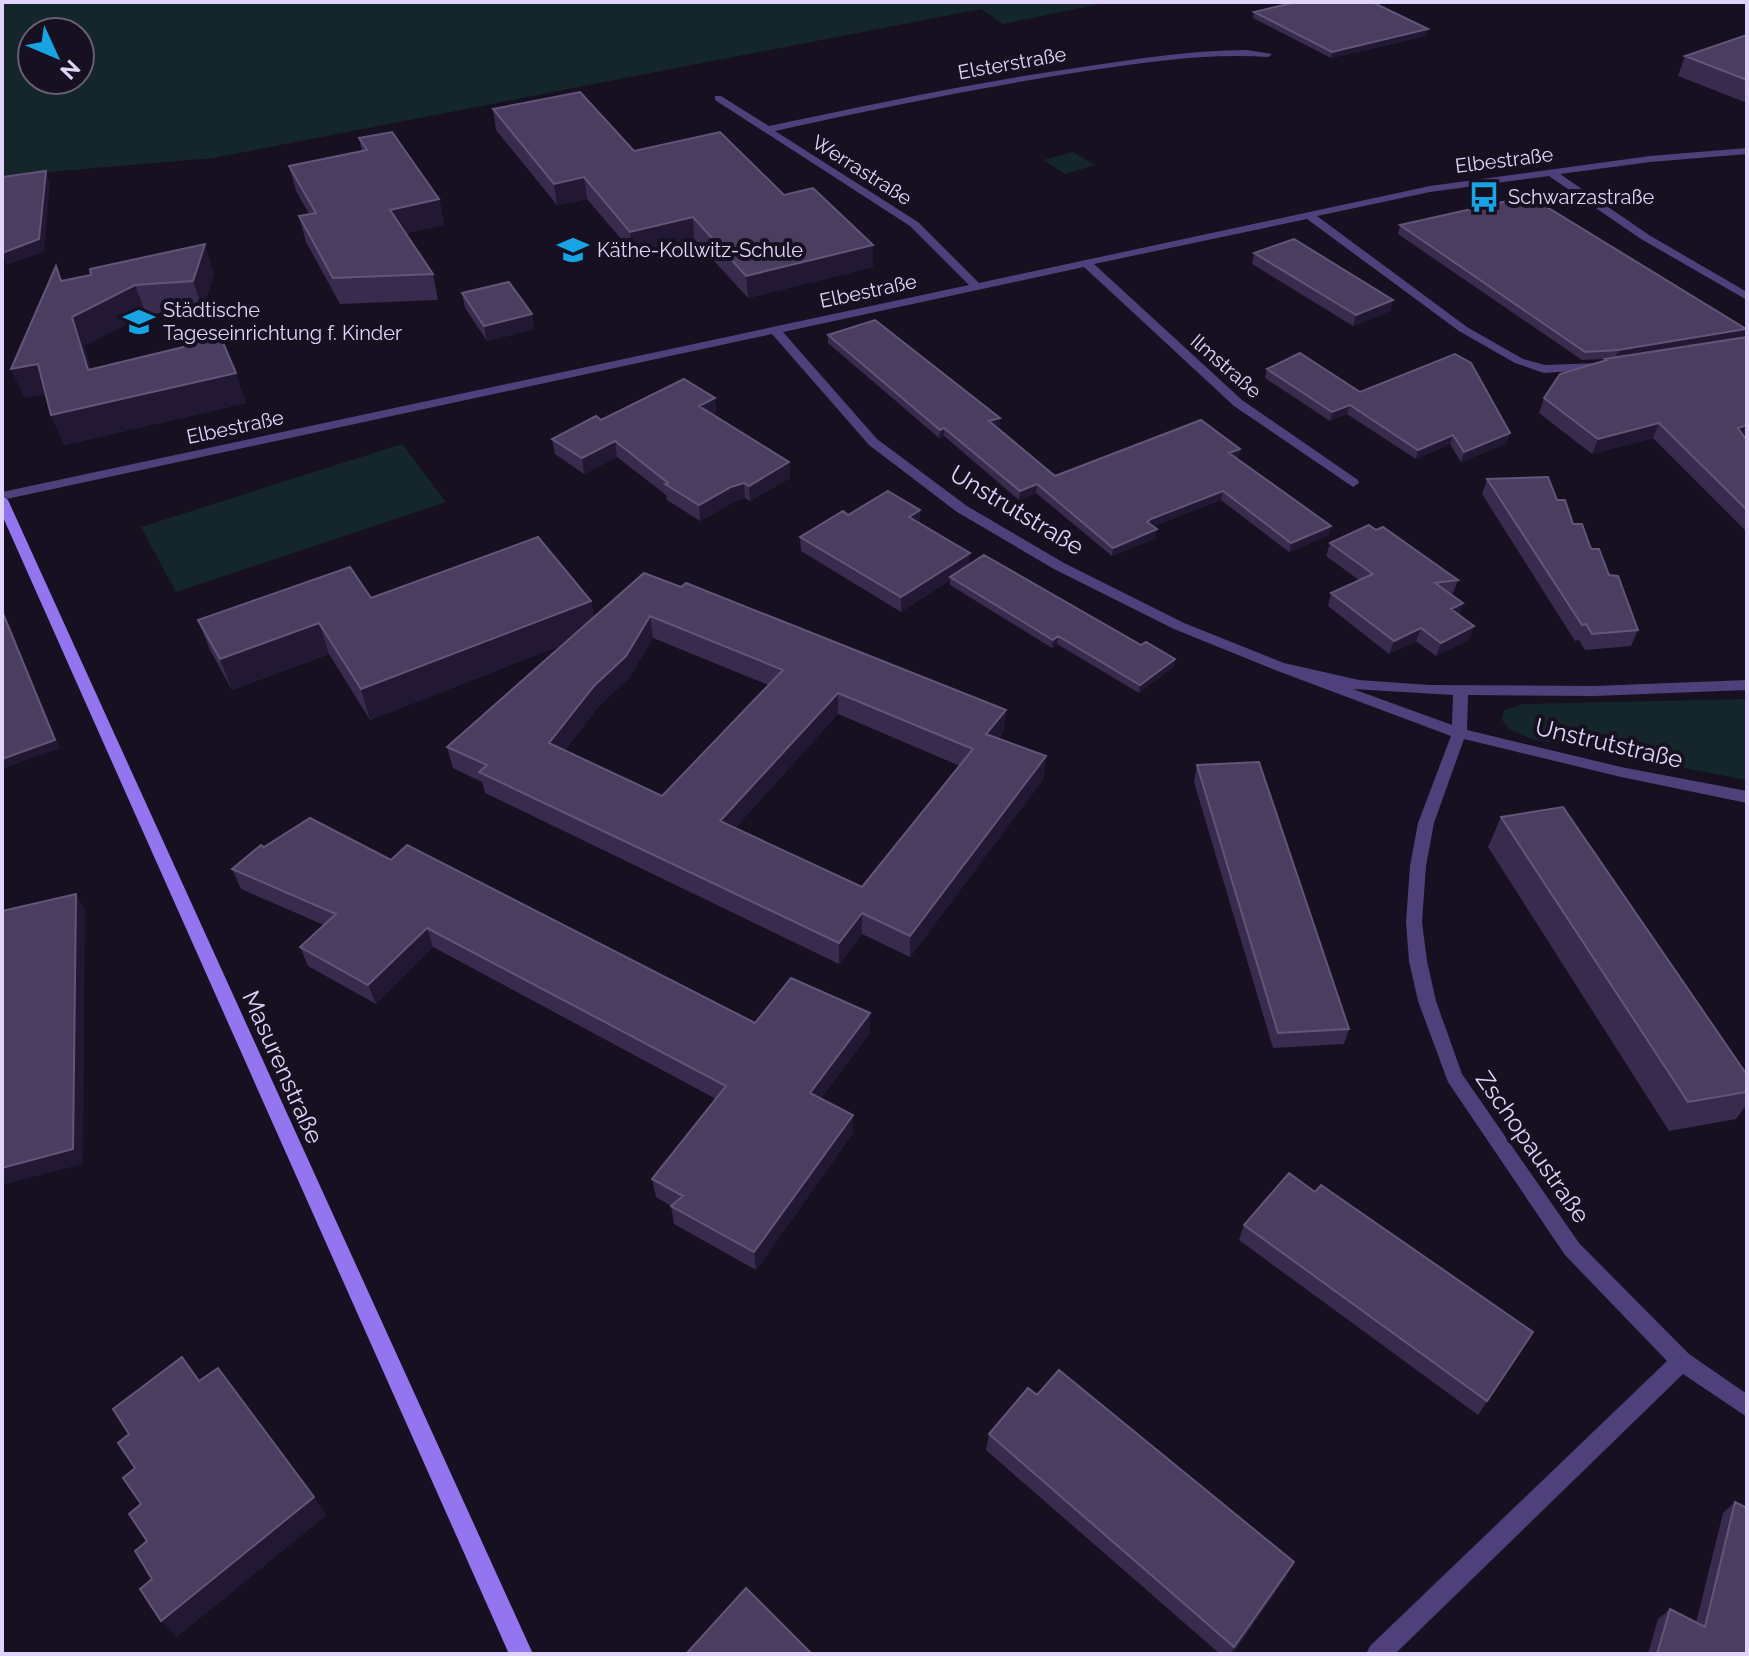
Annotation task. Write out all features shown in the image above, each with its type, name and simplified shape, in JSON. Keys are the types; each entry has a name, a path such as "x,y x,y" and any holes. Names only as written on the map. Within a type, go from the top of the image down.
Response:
{"main road":[{"name":"Masurenstraße","path":"2,498 521,1654"}],"street":[{"name":"Elsterstraße","path":"765,130 882,104 1055,73 1231,50 1268,54"},
{"name":"Werrastraße","path":"718,98 914,224 975,285"},
{"name":"Elbestraße","path":"2,498 975,285 1459,183 1747,151"},
{"path":"1550,172 1645,237 1747,297"},
{"path":"1307,214 1463,329 1519,361 1544,369 1615,366"},
{"name":"Ilmstraße","path":"1085,262 1238,403 1353,483"},
{"name":"Unstrutstraße","path":"775,330 873,442 962,509 1059,566 1179,626 1459,733 1621,772 1747,797"},
{"name":"Unstrutstraße","path":"1280,667 1359,685 1461,689 1594,691 1747,685"},
{"name":"Zschopaustraße","path":"1461,689 1459,733 1426,823 1418,866 1414,922 1427,1001 1449,1065 1491,1136 1572,1249 1682,1361 1747,1407"},
{"path":"1378,1654 1682,1361"}],"shaded area":[{"path":"2,2 1110,2 1003,24 981,9 213,158 2,176"},
{"path":"1073,152 1095,165 1065,174 1043,160"},
{"path":"402,444 446,502 176,592 141,527"},
{"path":"1747,699 1747,780 1531,739 1509,729 1502,720 1504,710 1523,704"}],"building":[{"path":"1296,2 1372,2 1428,29 1332,52 1254,12"},
{"path":"1747,35 1747,80 1685,56"},
{"path":"580,92 634,151 720,132 784,195 813,188 873,245 746,276 693,217 630,232 584,177 554,184 493,109"},
{"path":"392,132 439,199 390,210 433,274 333,278 299,216 316,213 289,166 367,150 359,138"},
{"path":"46,171 39,239 2,253 2,177"},
{"path":"1529,196 1746,329 1618,350 1585,352 1400,225"},
{"path":"1294,239 1393,300 1356,315 1254,253"},
{"path":"205,244 193,281 135,285 72,317 88,370 221,338 236,373 51,415 38,364 11,369 56,266 61,281 91,275 90,269"},
{"path":"509,282 532,314 484,326 462,293"},
{"path":"875,320 1000,418 989,421 1055,476 1201,420 1240,449 1229,453 1331,526 1291,543 1223,491 1151,519 1147,522 1157,529 1113,548 1037,484 1020,491 944,428 940,430 828,335"},
{"path":"1747,337 1747,425 1738,428 1747,441 1747,510 1659,423 1598,439 1544,398 1560,374 1605,359"},
{"path":"1300,353 1360,392 1455,354 1471,363 1510,433 1464,452 1453,435 1418,450 1350,405 1332,412 1267,369"},
{"path":"684,379 715,398 699,406 789,462 749,486 744,483 731,487 699,505 665,484 668,483 615,441 582,458 552,439 596,416 601,420"},
{"path":"1548,477 1557,500 1565,500 1573,524 1582,524 1591,549 1599,549 1609,575 1618,576 1638,630 1592,634 1586,624 1582,625 1487,479"},
{"path":"888,491 920,510 909,517 970,553 901,597 800,537 843,511 848,515"},
{"path":"1369,525 1376,530 1383,527 1458,580 1435,583 1463,603 1451,609 1474,626 1441,643 1421,628 1394,641 1331,593 1373,574 1330,543"},
{"path":"538,537 591,601 361,689 319,623 220,659 198,620 350,567 371,598"},
{"path":"984,555 1141,645 1146,642 1175,659 1140,685 1058,636 1053,640 950,577"},
{"path":"644,573 681,587 686,583 1006,710 986,734 1046,756 910,936 862,913 839,943 479,772 487,765 447,747","holes":["650,616 783,670 662,796 549,743 594,686 626,656","838,693 973,749 862,887 720,821"]},
{"path":"2,611 55,740 2,759"},
{"path":"1259,762 1349,1029 1278,1033 1197,765"},
{"path":"1563,807 1747,1075 1747,1092 1688,1102 1501,817"},
{"path":"310,818 391,860 407,845 755,1023 791,978 870,1013 810,1093 853,1115 754,1252 671,1206 683,1196 652,1179 726,1086 427,928 368,985 300,947 336,914 232,869 261,845 264,847"},
{"path":"76,894 73,1149 2,1168 2,911"},
{"path":"1289,1173 1315,1192 1321,1185 1533,1332 1487,1401 1244,1225"},
{"path":"182,1357 199,1381 218,1368 314,1497 161,1621 140,1589 152,1579 135,1551 147,1541 129,1514 141,1504 123,1478 135,1468 118,1443 129,1434 113,1409"},
{"path":"1059,1370 1294,1562 1234,1647 989,1434 1028,1388 1037,1395"},
{"path":"1735,1502 1747,1508 1747,1654 1657,1654 1670,1609 1705,1627"},
{"path":"746,1588 812,1654 686,1654"}],"place":[{"name":"Schwarzastraße","path":"1484,197"},
{"name":"Käthe-Kollwitz-Schule","path":"573,250"},
{"name":"Städtische Tageseinrichtung f. Kinder","path":"139,322"}]}
